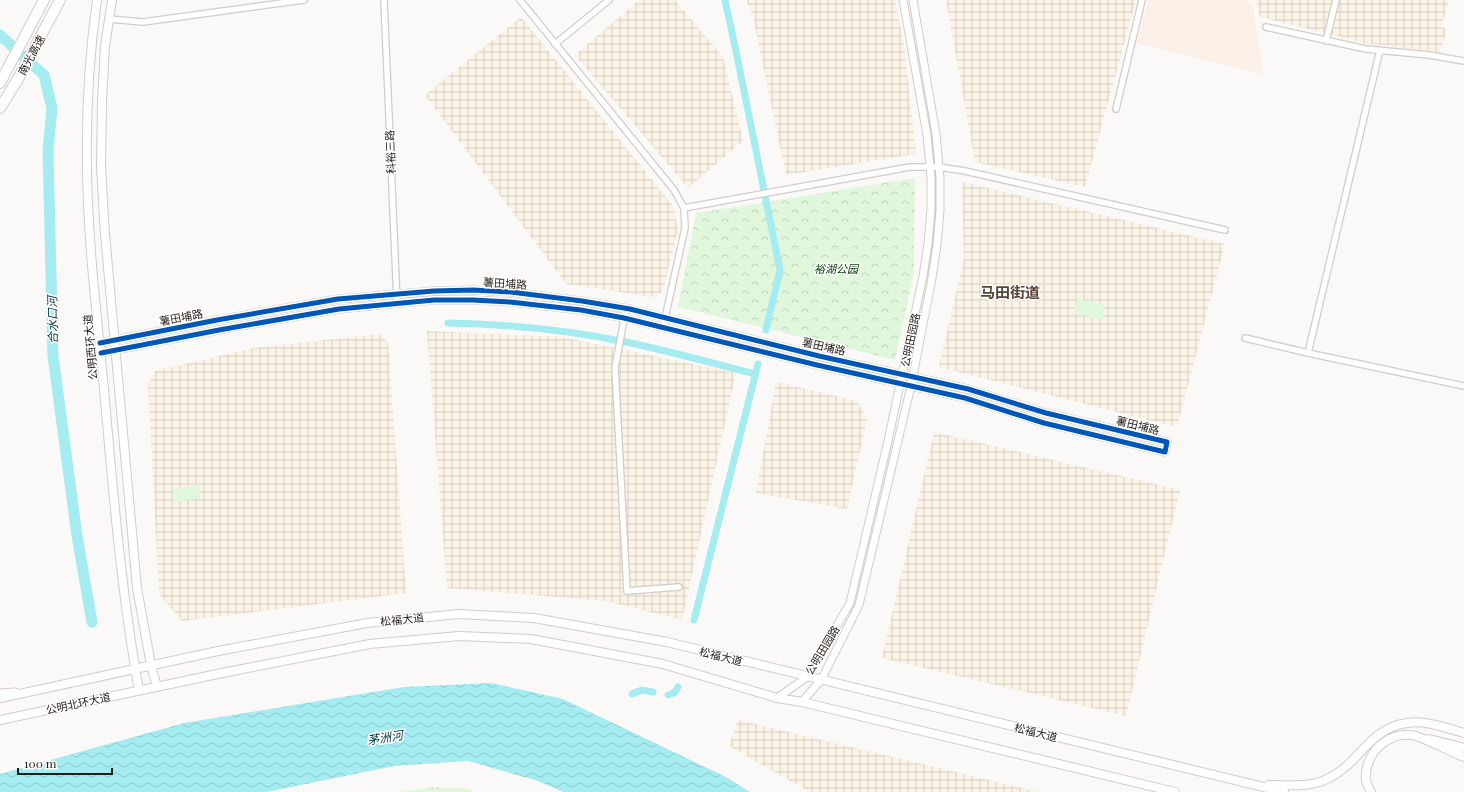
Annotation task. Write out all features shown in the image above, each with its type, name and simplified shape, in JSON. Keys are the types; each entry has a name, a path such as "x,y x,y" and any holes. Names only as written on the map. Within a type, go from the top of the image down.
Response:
{"highway":[{"name":"南光高速","path":"0,83 44,0"},
{"name":"南光高速","path":"0,108 18,79 60,0"}],"main road":[{"name":"公明西环大道","path":"97,0 92,41 88,100 87,171 90,236 124,592 139,690"},
{"path":"112,0 105,46 102,100 101,167 114,341 137,588 151,665 157,687"},
{"name":"松福大道","path":"151,665 367,623 459,614 534,618 667,642 1284,792"},
{"name":"松福大道","path":"157,687 370,644 459,636 531,640 663,664 777,698 802,702 1175,792"},
{"name":"公明北环大道","path":"0,698 151,665"},
{"name":"公明北环大道","path":"0,720 157,687"},
{"path":"1252,784 1298,786 1328,779 1341,772 1376,736 1395,725 1420,722 1464,733"},
{"path":"1415,736 1464,757"},
{"path":"1371,792 1366,782 1366,770 1369,760 1380,745 1390,738 1415,736 1437,740 1464,748"}],"street":[{"path":"110,19 143,22 304,0"},
{"name":"科裕三路","path":"384,0 396,304"},
{"path":"520,0 674,190 684,208 685,228 663,327"},
{"path":"555,44 609,0"},
{"name":"公明田园路","path":"777,698 807,677 850,603 901,384 923,276 931,210 930,167 927,135 904,0"},
{"name":"公明田园路","path":"802,702 821,680 859,605 911,386 932,278 940,210 940,167 936,134 913,0"},
{"path":"1116,109 1142,0"},
{"path":"1326,41 1336,0"},
{"path":"1266,27 1366,49 1429,55 1464,61"},
{"path":"1308,353 1380,50"},
{"path":"684,208 910,167 940,167 965,170 1225,230"},
{"name":"薯田埔路","path":"100,344 217,320 338,299 442,291 473,290 511,292 582,301 666,318 819,356 968,389 1046,413 1167,442 1165,452 1044,422 965,398 624,318 581,310 510,302 434,300 339,309 101,353"},
{"path":"626,309 615,368 627,591 679,587"},
{"path":"1245,338 1464,386"},
{"path":"0,693 27,692"}],"shaded area":[{"path":"639,0 675,0 723,57 743,141 688,188 575,55"},
{"path":"746,0 895,0 904,45 916,154 786,175 752,13"},
{"path":"946,0 1136,0 1085,187 975,162"},
{"path":"1148,0 1244,0 1253,6 1263,74 1137,43"},
{"path":"1256,0 1332,0 1325,33 1260,17"},
{"path":"1340,0 1449,0 1441,27 1447,29 1440,52 1364,43 1331,34"},
{"path":"521,17 673,206 678,229 663,291 654,297 566,284 425,95"},
{"path":"962,182 1225,244 1177,427 939,367 964,259"},
{"path":"427,331 562,337 736,373 682,620 606,601 447,588"},
{"path":"379,334 388,342 406,593 182,621 159,594 148,384 155,371 254,348"},
{"path":"776,382 857,401 867,419 847,509 756,493"},
{"path":"934,432 1180,490 1126,716 882,658"},
{"path":"738,720 1039,792 810,792 729,746"}],"green space":[{"name":"裕湖公园","path":"915,178 914,273 895,360 678,307 696,213"},
{"path":"1077,298 1105,305 1102,320 1074,313"},
{"path":"199,485 201,498 175,502 173,489"},
{"path":"431,787 468,789 475,792 400,792"}],"water":[{"name":"茅洲河","path":"491,683 563,699 726,777 750,792 563,792 538,781 468,761 394,766 267,792 0,792 0,774 184,723 404,687"}],"waterway":[{"path":"725,0 780,270 766,330"},
{"name":"合水口河","path":"0,35 44,75 52,108 48,151 53,356 77,536 92,622"},
{"path":"448,323 537,328 582,334 658,349 755,374"},
{"path":"694,620 758,364"},
{"path":"668,695 674,693 678,687"},
{"path":"632,694 642,690 653,692"}],"cycle path":[{"path":"100,343 217,320 338,299 434,291 473,290 511,292 630,309 819,356 968,389 1046,413 1167,442 1165,452 1044,423 965,398 817,365 624,318 581,310 510,302 434,300 339,309 101,353"}],"district":[{"name":"马田街道","path":"1010,292"}]}
